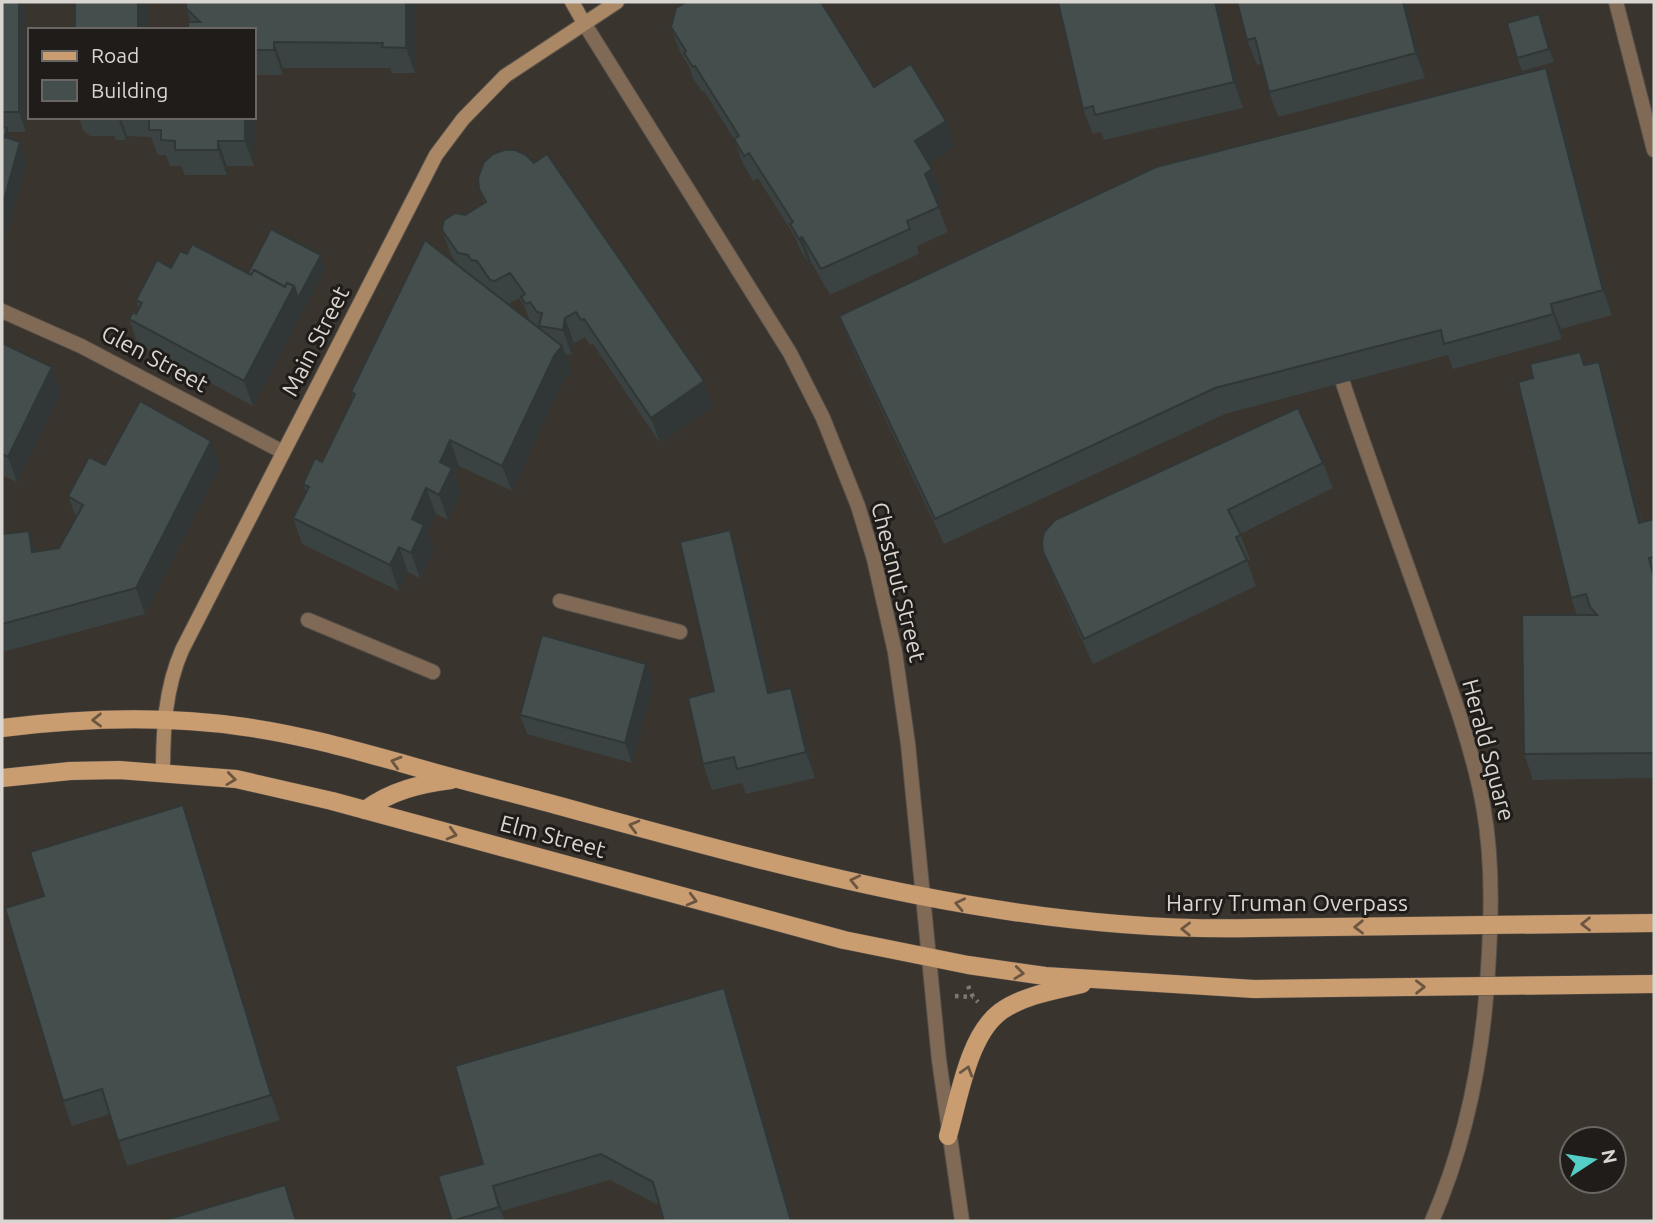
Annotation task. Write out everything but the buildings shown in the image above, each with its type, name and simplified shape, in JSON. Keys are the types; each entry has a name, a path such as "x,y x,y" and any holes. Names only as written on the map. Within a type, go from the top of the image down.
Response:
{"main road":[{"path":"572,2 584,23"},
{"name":"Main Street","path":"163,772 165,720 177,661 442,147 463,119 499,81 617,2"},
{"name":"Elm Street","path":"2,728 83,720 165,720 214,723 276,732 678,837 922,896"},
{"name":"Elm Street","path":"2,778 83,770 163,772 236,779 365,810 808,931 927,958"},
{"path":"365,810 383,797 400,790 461,779"},
{"name":"Harry Truman Overpass","path":"922,896 981,908 1073,921 1179,929 1654,923"},
{"path":"927,958 998,971 1096,981 1254,989 1654,984"},
{"path":"948,1136 978,1037 992,1018 1023,1001 1096,981"}],"street":[{"path":"1616,2 1654,150"},
{"name":"Chestnut Street","path":"584,23 776,330 813,397 842,463 874,559 895,652 908,744 927,958 961,1221"},
{"name":"Glen Street","path":"2,311 92,351 284,452"},
{"name":"Herald Square","path":"1343,383 1460,715 1475,766 1489,842 1490,937 1479,1060 1466,1124 1443,1196 1432,1221"},
{"path":"560,601 680,632"},
{"path":"308,620 433,672"}],"path":[{"path":"955,996 973,997"}]}
